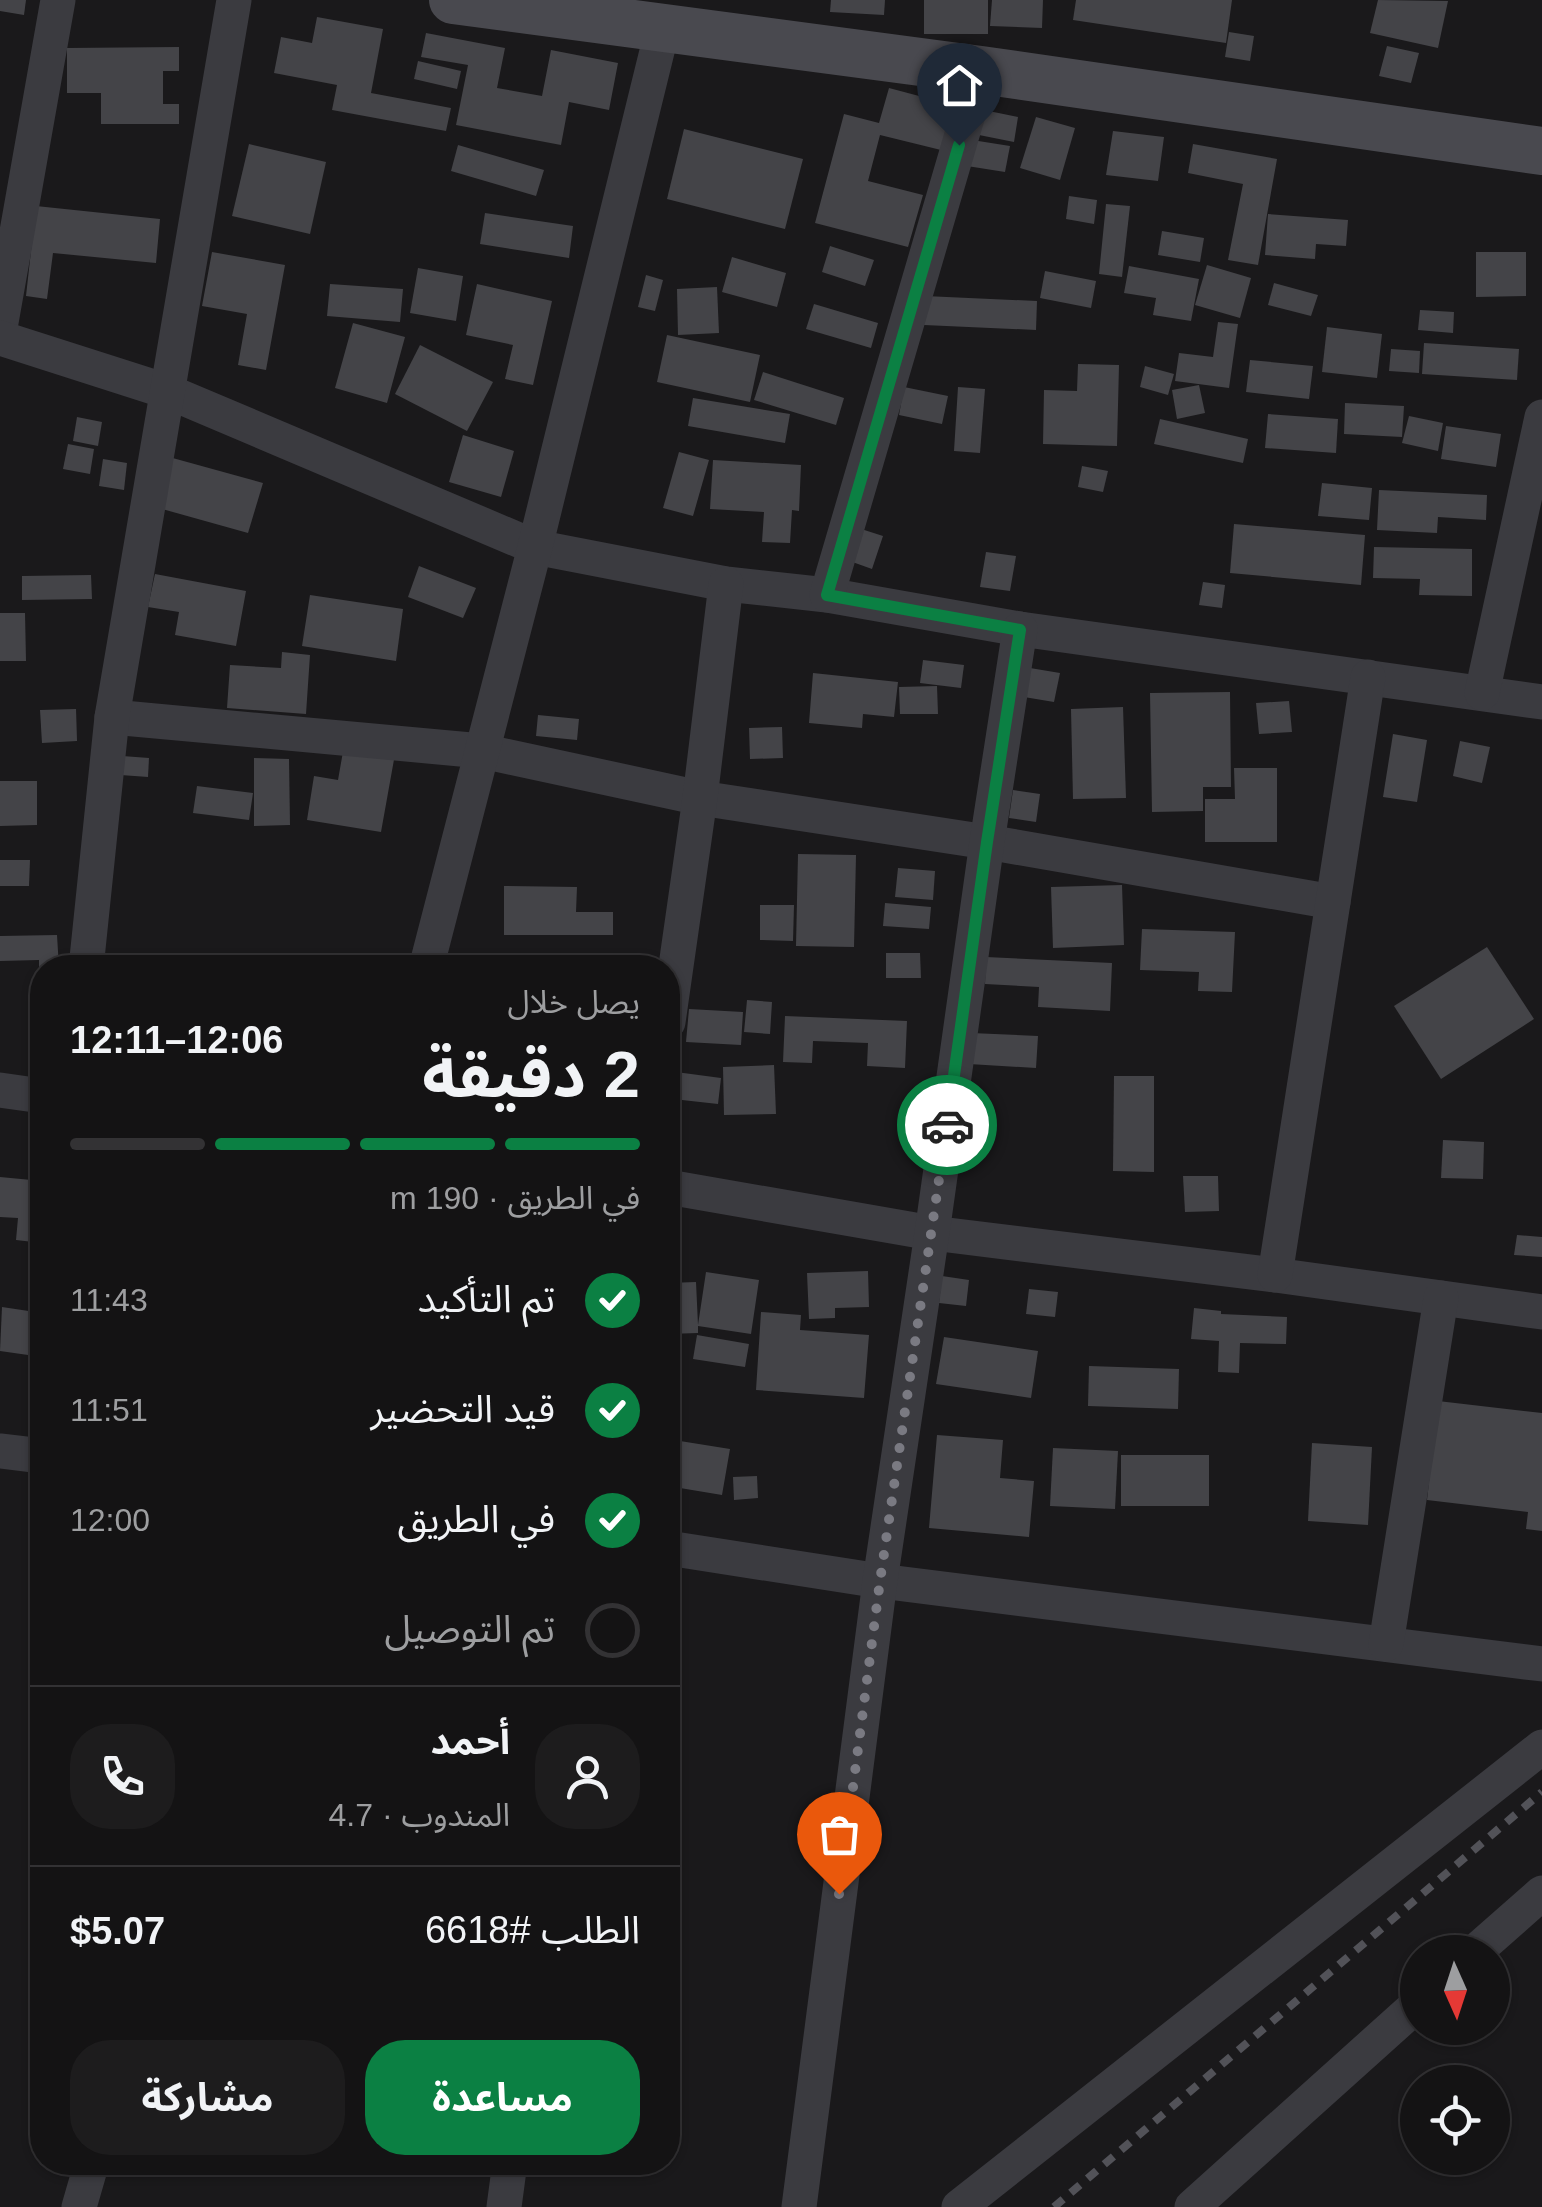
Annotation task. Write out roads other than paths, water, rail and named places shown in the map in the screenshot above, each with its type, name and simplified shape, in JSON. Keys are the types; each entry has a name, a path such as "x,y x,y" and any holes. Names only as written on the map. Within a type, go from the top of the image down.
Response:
{"main road":[{"path":"453,0 616,11 663,27 1542,151"}],"street":[{"path":"0,328 58,0"},
{"path":"87,955 112,718 234,0"},
{"path":"429,955 663,27"},
{"path":"827,595 981,70"},
{"path":"0,338 170,392 535,547 726,584 827,595 1020,630 1542,702"},
{"path":"1482,693 1542,417"},
{"path":"678,955 726,584"},
{"path":"799,2207 880,1581 1020,630"},
{"path":"1275,1275 1368,677"},
{"path":"112,718 482,751 700,798 987,842 1333,902"},
{"path":"0,1090 30,1094"},
{"path":"680,1189 932,1233 1542,1312"},
{"path":"1386,1644 1441,1298"},
{"path":"0,1450 30,1454"},
{"path":"680,1550 880,1581 1542,1664"},
{"path":"959,2207 1542,1747"},
{"path":"1494,1935 1542,1892"},
{"path":"1192,2207 1400,2020"},
{"path":"79,2207 88,2175"},
{"path":"504,2207 508,2175"}],"railway":[{"path":"1054,2207 1542,1792"}]}
